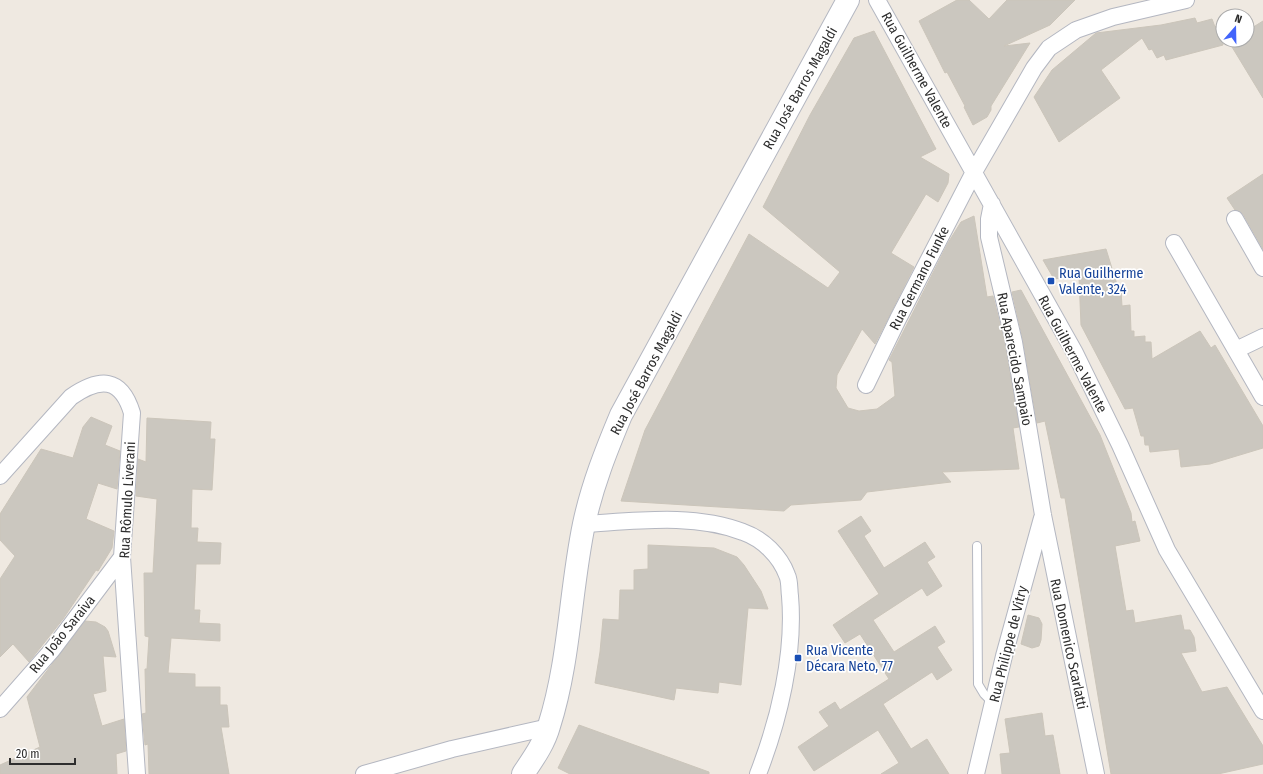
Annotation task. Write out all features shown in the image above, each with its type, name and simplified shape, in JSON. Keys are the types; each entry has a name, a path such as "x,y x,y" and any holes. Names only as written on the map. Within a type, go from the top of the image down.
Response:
{"main road":[{"name":"Rua José Barros Magaldi","path":"523,774 538,753 549,727 565,660 584,524 597,474 621,415 848,0"}],"street":[{"name":"Rua Guilherme Valente","path":"877,0 1075,353 1120,445 1167,550 1263,711"},
{"name":"Rua Germano Funke","path":"866,385 898,319 974,172 1034,68 1049,48 1076,30 1113,17 1186,0"},
{"name":"Rua Aparecido Sampaio","path":"992,204 989,219 989,237 1014,342 1042,515"},
{"path":"1235,219 1263,268"},
{"path":"1174,243 1263,398"},
{"path":"1236,350 1263,337"},
{"name":"Rua Rômulo Liverani","path":"0,476 71,397 85,387 101,383 116,386 128,398 132,413 122,557 137,774"},
{"name":"Rua Philippe de Vitry","path":"976,774 1004,656 1042,515"},
{"name":"Rua Domenico Scarlatti","path":"1042,515 1096,774"},
{"path":"584,524 637,521 700,521 744,532 772,549 788,576 792,622 781,700 758,774"},
{"name":"Rua João Saraiva","path":"0,709 52,650 122,557"},
{"path":"364,774 452,749 549,727"}],"lane":[{"path":"976,546 978,684 993,704"}],"building":[{"path":"957,0 969,0 989,19 1007,0 1075,0 1050,25 1004,46 1030,43 991,106 991,110 987,117 973,125 964,107 965,106 947,72 945,73 919,21"},
{"path":"1195,18 1197,23 1212,19 1215,27 1215,47 1166,60 1164,55 1157,58 1152,49 1149,50 1142,38 1101,70 1120,98 1059,142 1034,97 1052,70 1096,33 1161,25"},
{"path":"1263,21 1263,98 1233,48 1255,48 1255,26"},
{"path":"874,31 936,149 920,157 949,174 948,183 938,202 926,194 891,253 914,267 875,344 862,329 837,375 836,388 848,408 859,411 877,409 895,396 892,362 889,360 948,243 961,222 974,216 987,297 993,296 1005,344 1019,427 1013,428 1019,469 942,472 951,482 867,492 861,500 791,505 784,511 621,501 645,430 749,234 828,288 840,272 763,207 810,115 854,38"},
{"path":"1263,174 1263,249 1243,214 1235,210 1227,198"},
{"path":"1106,249 1119,291 1121,291 1122,306 1130,305 1131,331 1134,331 1134,337 1145,336 1145,342 1151,342 1152,359 1200,331 1211,348 1215,345 1263,426 1263,448 1210,464 1181,467 1179,449 1150,452 1149,445 1145,445 1144,436 1141,436 1133,408 1125,409 1081,325 1079,277 1074,278 1074,276 1054,279 1043,260"},
{"path":"1021,290 1100,435 1131,513 1132,522 1135,521 1140,541 1115,546 1126,611 1133,610 1135,623 1181,615 1184,630 1190,630 1194,637 1196,651 1181,653 1202,692 1227,687 1263,746 1263,764 1218,774 1111,774 1065,498 1061,498 1045,421 1037,423 1023,340 1012,292"},
{"path":"91,417 112,426 105,445 120,451 117,489 98,483 86,519 114,531 112,548 98,571 96,570 63,619 29,662 13,644 0,657 0,579 15,556 0,540 0,514 41,449 73,458 83,427"},
{"path":"147,418 211,422 210,439 215,439 212,490 192,489 191,528 198,528 197,542 221,543 220,564 196,564 194,610 200,610 199,623 220,624 220,641 171,638 168,673 195,674 195,687 220,687 220,705 227,705 229,727 221,727 229,774 149,774 148,744 145,745 142,714 146,713 145,669 147,669 149,637 145,636 144,573 153,573 157,499 136,496 138,459 146,462"},
{"path":"861,516 871,531 864,536 884,568 925,542 935,557 927,562 942,586 927,596 922,588 873,620 894,652 935,626 945,642 937,647 952,670 937,680 932,672 883,704 911,749 927,739 949,774 881,774 899,763 878,730 814,771 798,747 829,726 819,712 835,702 840,710 889,679 860,634 845,643 833,625 879,594 838,531"},
{"path":"648,545 714,548 737,557 744,565 761,591 768,609 748,608 741,685 719,682 718,693 676,688 674,700 595,683 603,619 619,620 620,590 634,590 634,570 648,569"},
{"path":"1028,615 1039,618 1042,624 1039,646 1032,648 1021,644"},
{"path":"85,621 96,622 105,627 108,631 116,657 103,656 106,691 93,694 102,726 124,719 126,751 116,754 117,774 0,774 0,765 40,747 27,697"},
{"path":"1042,713 1045,736 1053,735 1060,774 1002,774 1000,754 1010,753 1005,719"},
{"path":"579,725 709,772 709,774 570,774 558,768"}],"place":[{"name":"Rua Guilherme Valente, 324","path":"1051,281"},
{"name":"Rua Vicente Décara Neto, 77","path":"798,658"}]}
